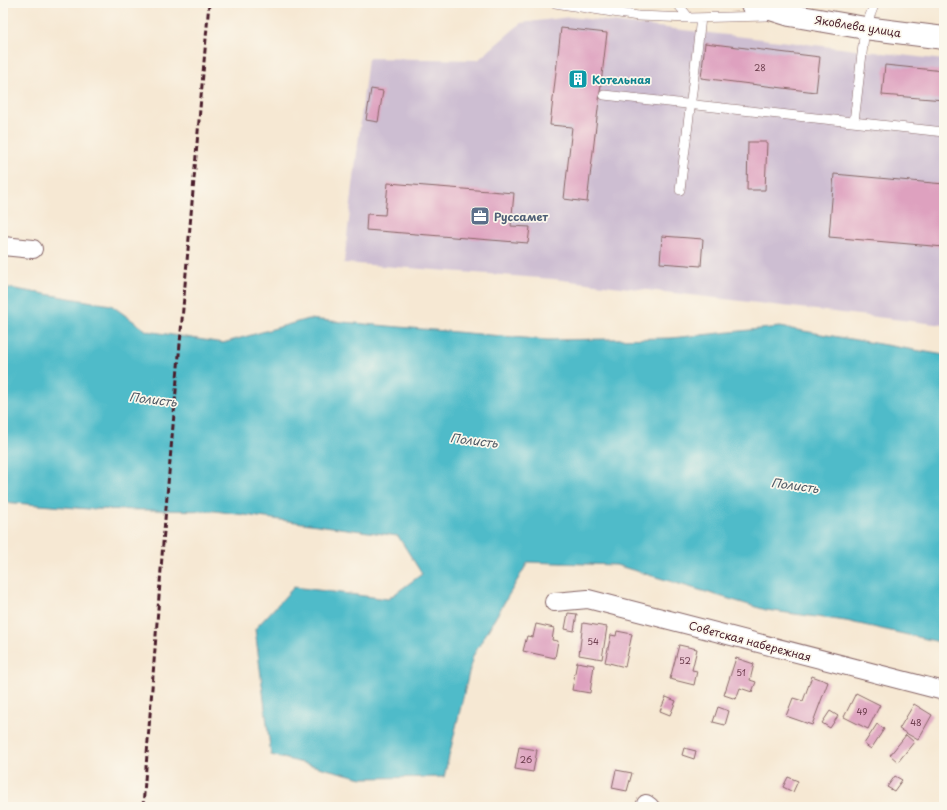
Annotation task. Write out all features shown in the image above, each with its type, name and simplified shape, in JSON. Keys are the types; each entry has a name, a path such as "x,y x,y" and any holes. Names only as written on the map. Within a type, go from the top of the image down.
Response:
{"street":[{"name":"Яковлева улица","path":"750,3 790,9 865,28 944,38"},
{"path":"3,246 33,250"},
{"name":"Советская набережная","path":"554,602 588,599 944,691"}],"lane":[{"path":"555,3 638,16 689,18 790,9"},
{"path":"677,3 689,18"},
{"path":"854,122 865,28 875,3"},
{"path":"680,190 701,18"},
{"path":"604,95 944,132"}],"shaded area":[{"path":"570,17 944,60 944,325 553,279 344,263 368,58 478,60 521,23"}],"water":[{"name":"Полисть","path":"3,287 111,305 147,331 223,343 308,319 547,340 671,338 780,327 944,355 944,643 846,621 766,610 616,565 528,562 473,656 444,777 362,778 271,755 255,629 294,587 388,599 422,574 398,536 215,511 89,509 3,502"}],"building":[{"name":"Котельная","path":"561,28 607,33 587,202 564,199 572,127 550,125"},
{"path":"705,43 820,57 816,92 701,78"},
{"path":"885,65 944,71 944,100 882,95"},
{"path":"371,89 383,91 378,122 366,120"},
{"path":"748,142 767,142 765,190 747,190"},
{"path":"834,174 944,184 944,247 829,237"},
{"path":"388,183 514,193 511,226 530,227 528,243 366,230 367,214 385,215"},
{"path":"662,236 703,239 701,266 660,263"},
{"path":"568,613 577,614 574,631 565,629"},
{"path":"583,623 607,627 602,659 579,655"},
{"path":"536,624 554,628 552,640 558,641 555,658 523,651 527,636 533,637"},
{"path":"617,631 632,634 625,667 605,662 611,635 616,636"},
{"path":"679,645 697,649 692,670 697,671 694,685 670,679"},
{"path":"736,658 754,664 750,680 756,682 752,692 740,688 736,699 724,695"},
{"path":"577,662 594,665 590,693 572,690"},
{"path":"812,676 828,682 812,725 786,716 793,698 803,701"},
{"path":"856,693 880,705 868,729 844,717"},
{"path":"666,697 676,701 670,715 660,711"},
{"path":"914,704 932,715 918,740 899,729"},
{"path":"718,707 729,711 725,725 713,722"},
{"path":"830,711 838,716 830,728 822,723"},
{"path":"877,724 884,729 871,749 864,744"},
{"path":"906,735 914,742 898,762 890,755"},
{"path":"519,747 537,750 533,772 515,769"},
{"path":"684,748 696,751 694,759 682,755"},
{"path":"616,770 632,773 627,791 612,788"},
{"path":"895,776 902,780 894,791 887,787"},
{"path":"788,777 798,781 793,792 783,787"}],"railway":[{"path":"143,807 163,543 209,3"}],"place":[{"name":"Котельная","path":"578,79"},
{"name":"Руссамет","path":"480,216"}]}
